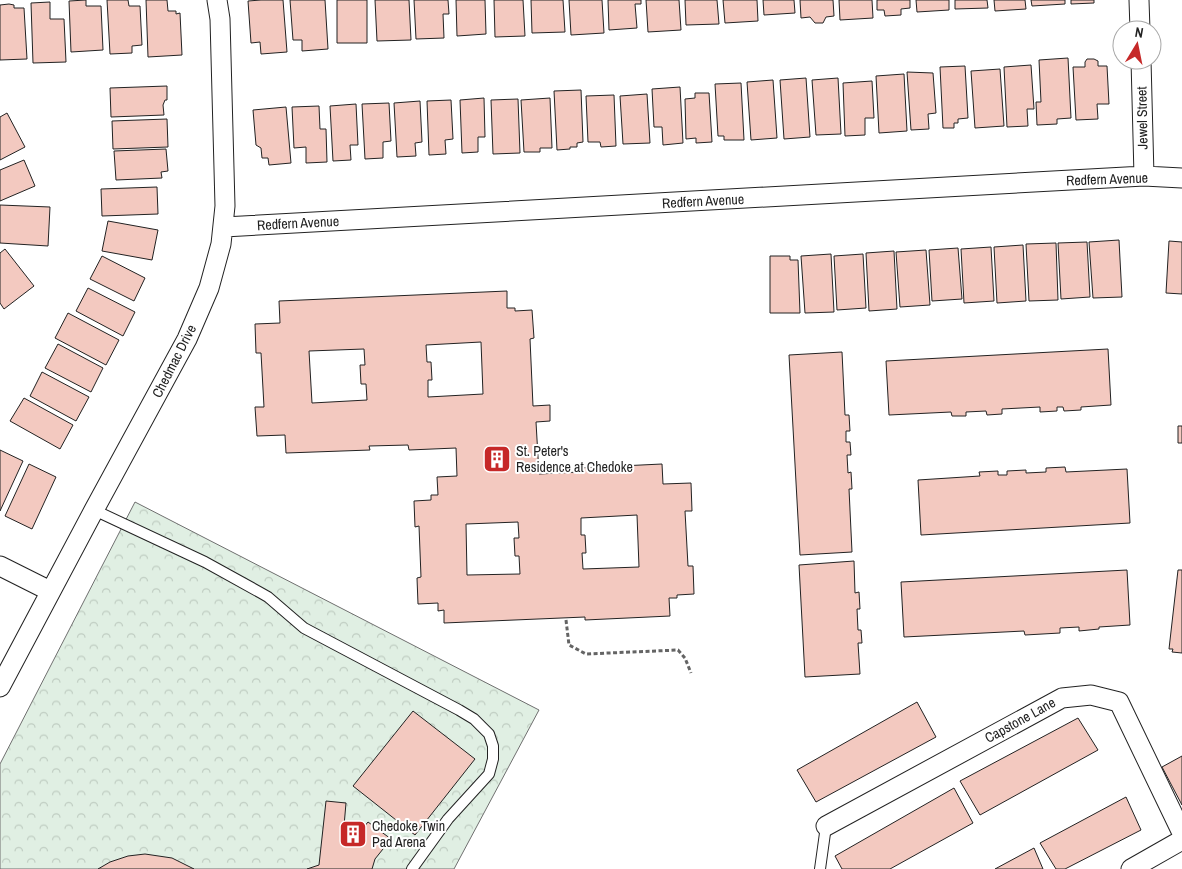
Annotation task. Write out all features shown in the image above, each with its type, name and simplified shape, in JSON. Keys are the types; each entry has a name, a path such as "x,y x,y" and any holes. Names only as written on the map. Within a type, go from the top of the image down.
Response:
{"street":[{"name":"Chedmac Drive","path":"0,687 187,339 209,288 221,244 225,206 220,18 217,0"},
{"path":"1139,0 1140,20"},
{"name":"Jewel Street","path":"1140,70 1144,176"},
{"name":"Redfern Avenue","path":"224,227 1144,176 1182,178"},
{"path":"0,566 50,591"},
{"name":"Capstone Lane","path":"826,826 1062,698 1091,695 1119,702 1182,833"},
{"path":"1131,869 1182,840"}],"lane":[{"path":"94,510 205,562 268,597 304,628 474,719 489,734 493,746 493,759 489,774 448,820 412,869"},
{"path":"820,869 826,826"}],"path":[{"path":"566,620 569,645 586,654 678,650 685,658 691,673"}],"green space":[{"path":"135,502 539,710 454,869 0,869 0,764"}],"building":[{"path":"86,0 86,6 101,6 103,50 71,52 69,1"},
{"path":"107,0 128,0 129,6 140,6 142,45 132,46 132,53 110,54"},
{"path":"146,0 167,0 168,11 176,11 176,14 180,13 182,55 148,57"},
{"path":"283,0 287,52 261,54 260,42 251,43 248,1"},
{"path":"290,0 325,0 328,49 302,51 302,40 293,40"},
{"path":"337,0 367,0 367,43 337,43"},
{"path":"375,0 409,0 411,40 377,41"},
{"path":"414,0 448,0 449,14 443,14 444,38 416,39"},
{"path":"456,0 485,0 486,34 457,36"},
{"path":"494,0 523,0 525,36 495,37"},
{"path":"531,0 563,0 565,32 532,33"},
{"path":"569,0 602,0 604,33 571,35"},
{"path":"608,0 641,0 641,4 635,4 637,28 609,30"},
{"path":"646,0 679,0 681,30 648,32"},
{"path":"685,0 717,0 719,24 686,25"},
{"path":"723,0 757,0 758,21 725,23"},
{"path":"763,0 794,0 795,13 764,15"},
{"path":"800,0 833,0 834,16 826,17 823,23 815,23 810,17 801,18"},
{"path":"839,0 872,0 873,18 840,20"},
{"path":"877,0 910,0 910,8 901,9 901,15 885,16 884,10 877,10"},
{"path":"916,0 949,0 949,10 917,12"},
{"path":"955,0 987,0 988,8 955,9"},
{"path":"994,0 1025,0 1026,9 995,11"},
{"path":"1031,0 1065,0 1065,4 1032,6"},
{"path":"1071,0 1094,0 1094,3 1071,4"},
{"path":"50,2 50,19 64,19 66,62 33,63 31,3"},
{"path":"0,5 14,5 14,8 24,8 27,59 0,60"},
{"path":"1068,58 1071,118 1057,119 1057,124 1037,125 1036,102 1041,102 1039,60"},
{"path":"1087,59 1098,61 1098,66 1107,66 1109,104 1097,104 1098,119 1076,120 1073,67 1085,67"},
{"path":"1031,65 1034,109 1027,109 1028,126 1007,127 1004,67"},
{"path":"965,66 968,118 958,119 958,123 954,123 954,128 943,128 940,67"},
{"path":"1000,69 1004,126 975,128 971,71"},
{"path":"907,72 933,73 936,113 928,114 929,129 911,130"},
{"path":"904,74 907,131 879,133 876,76"},
{"path":"806,78 810,137 784,139 780,80"},
{"path":"838,78 841,134 816,135 812,80"},
{"path":"773,80 777,138 751,140 747,82"},
{"path":"872,81 874,118 865,118 865,135 845,136 843,83"},
{"path":"741,83 744,140 724,140 724,136 718,136 715,84"},
{"path":"167,86 167,100 165,100 163,105 164,115 111,117 110,88"},
{"path":"680,87 683,143 663,145 662,127 654,127 652,89"},
{"path":"581,90 583,142 577,143 577,147 557,150 554,91"},
{"path":"695,93 709,93 712,142 696,143 696,138 686,139 685,99 695,98"},
{"path":"647,94 650,143 623,144 620,96"},
{"path":"614,95 616,146 601,147 600,142 588,142 586,96"},
{"path":"484,98 485,137 478,137 478,152 462,153 460,100"},
{"path":"550,98 552,148 540,148 540,152 524,152 521,100"},
{"path":"518,99 520,153 493,154 491,100"},
{"path":"451,100 453,139 445,140 446,154 429,155 427,101"},
{"path":"420,101 422,142 415,143 416,156 397,157 394,103"},
{"path":"389,103 391,141 383,142 383,158 365,159 362,104"},
{"path":"356,104 358,145 350,145 351,160 333,161 330,106"},
{"path":"319,106 320,129 326,129 327,162 306,163 306,147 294,148 292,107"},
{"path":"286,107 291,163 269,165 268,158 262,158 261,148 256,145 253,110"},
{"path":"7,113 25,147 0,160 0,117"},
{"path":"167,119 168,147 113,149 112,121"},
{"path":"166,149 168,171 161,172 162,178 116,180 114,151"},
{"path":"24,160 35,186 0,201 0,170"},
{"path":"157,187 158,214 102,216 101,189"},
{"path":"0,205 50,207 48,246 0,243"},
{"path":"108,221 158,230 152,260 102,251"},
{"path":"1119,240 1122,297 1093,298 1089,242"},
{"path":"1169,241 1182,242 1182,294 1166,293"},
{"path":"1087,242 1090,297 1061,299 1058,243"},
{"path":"1056,243 1058,300 1029,301 1026,244"},
{"path":"1023,245 1026,301 997,303 994,247"},
{"path":"991,247 994,301 964,303 961,249"},
{"path":"958,248 962,299 932,301 929,250"},
{"path":"5,249 34,286 4,309 0,303 0,253"},
{"path":"926,250 930,305 900,307 896,252"},
{"path":"894,251 897,309 869,311 866,253"},
{"path":"831,254 834,312 805,313 801,256"},
{"path":"863,254 866,308 837,310 834,256"},
{"path":"102,256 145,278 134,301 90,279"},
{"path":"770,256 790,256 790,260 798,260 800,313 770,313"},
{"path":"88,288 135,312 123,336 76,311"},
{"name":"St. Peter's Residence at Chedoke","path":"507,291 507,308 515,308 515,311 532,310 534,338 530,339 533,406 550,405 550,421 536,422 539,474 579,472 579,468 662,464 663,484 691,483 692,511 685,511 688,566 693,566 694,594 677,595 677,598 669,598 670,616 585,620 585,617 444,623 444,610 438,611 438,603 418,604 417,578 421,577 419,526 415,527 414,501 431,500 431,495 438,495 437,477 457,476 456,448 409,450 408,445 369,446 370,450 286,453 285,435 257,436 255,407 264,407 261,353 256,353 255,324 280,323 279,301","holes":["481,342 483,394 428,397 428,380 432,380 431,362 427,362 426,345","364,349 365,365 360,365 361,384 366,384 367,400 312,403 309,351","637,515 639,567 583,569 582,553 586,553 585,535 581,535 581,518","518,522 519,538 514,538 515,556 519,556 520,574 467,575 466,524"]},
{"path":"68,313 119,340 106,365 55,338"},
{"path":"58,344 103,368 91,392 45,368"},
{"path":"1108,349 1111,405 1081,407 1081,410 1064,411 1063,407 1057,407 1057,411 1040,412 1040,407 1002,409 1002,414 987,415 986,411 966,412 966,416 952,416 951,412 889,415 886,361"},
{"path":"842,352 845,415 849,415 850,431 846,431 846,442 850,442 851,455 847,455 848,473 851,472 852,489 849,489 852,552 800,555 789,355"},
{"path":"42,372 89,397 76,421 30,396"},
{"path":"24,398 73,425 60,449 10,421"},
{"path":"1178,426 1182,426 1182,443 1178,443"},
{"path":"0,450 23,461 0,511"},
{"path":"29,464 56,477 32,529 5,516"},
{"path":"1065,467 1066,472 1127,469 1130,523 921,535 918,480 980,476 979,472 998,471 998,475 1007,475 1007,471 1026,470 1026,473 1046,472 1046,468"},
{"path":"854,561 855,593 859,592 860,609 857,609 858,630 861,630 862,643 858,643 860,674 805,677 799,565"},
{"path":"1127,570 1130,625 1099,627 1099,629 1079,631 1079,627 1060,628 1060,633 1025,635 1024,631 904,637 901,582"},
{"path":"1178,570 1182,570 1182,653 1172,652 1173,649 1169,649"},
{"path":"917,702 936,737 816,802 797,770"},
{"path":"413,711 475,759 415,835 353,786"},
{"path":"1078,718 1098,750 980,815 960,781"},
{"path":"1182,756 1182,805 1162,767"},
{"path":"954,788 973,823 890,869 842,869 835,856"},
{"path":"1126,797 1141,830 1065,869 1056,869 1040,843"},
{"name":"Chedoke Twin Pad Arena","path":"326,801 346,803 344,826 363,828 368,822 391,839 375,859 372,869 307,869 319,865"},
{"path":"1034,848 1043,869 995,869"},
{"path":"145,854 172,858 194,869 98,869 110,862 128,856"}],"place":[{"name":"St. Peter's Residence at Chedoke","path":"497,459"},
{"name":"Chedoke Twin Pad Arena","path":"353,834"}]}
